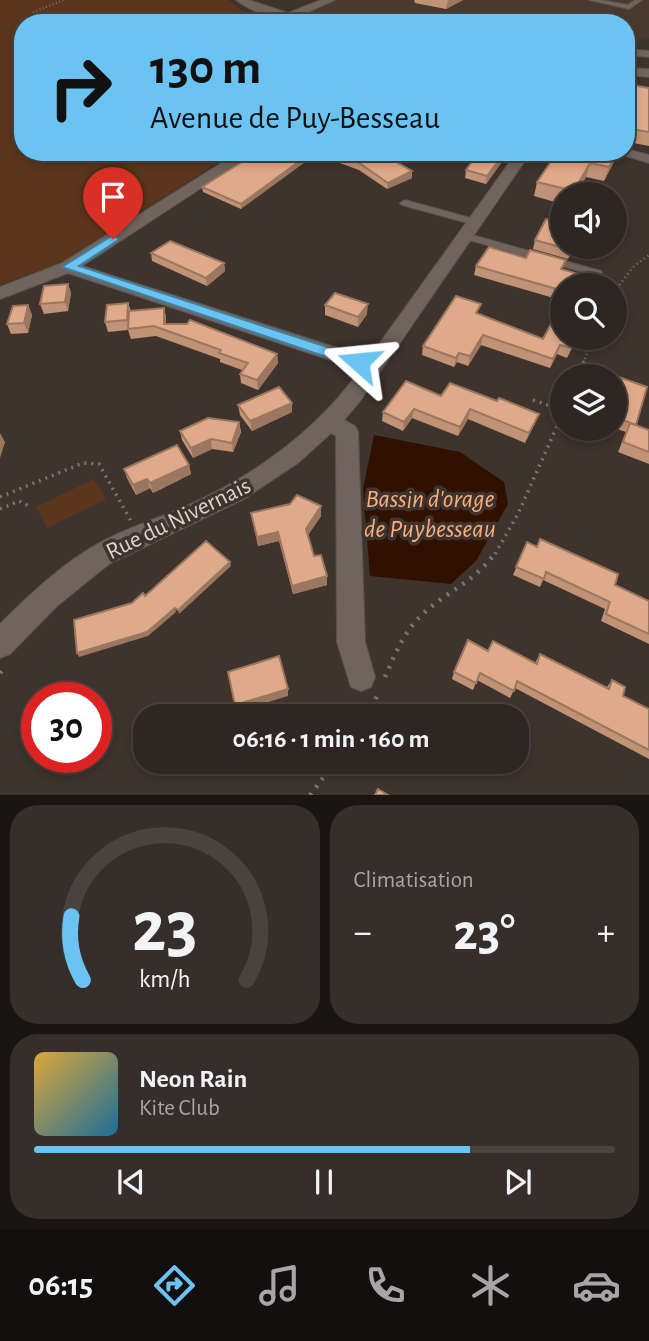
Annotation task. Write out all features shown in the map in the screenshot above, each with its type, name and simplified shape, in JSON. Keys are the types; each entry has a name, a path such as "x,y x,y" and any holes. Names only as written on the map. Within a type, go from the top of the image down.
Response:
{"street":[{"path":"241,0 280,14"},
{"path":"286,14 330,0"},
{"path":"0,293 68,267 235,161"},
{"name":"Rue du Nivernais","path":"0,644 64,582 101,555 128,528 215,504 296,454 331,423 518,161"},
{"path":"68,267 373,367"},
{"path":"331,423 347,432 351,642 361,677"}],"lane":[{"path":"592,0 629,7 639,0"},
{"path":"405,203 470,229 597,273"}],"path":[{"path":"33,12 64,0"},
{"path":"627,275 649,255"},
{"path":"533,400 550,407"},
{"path":"372,704 397,649 413,625 430,607 482,571 496,553 511,528 550,439"},
{"path":"0,497 83,463 99,464 128,528 141,515"},
{"path":"0,509 19,501 29,506"},
{"path":"310,795 326,774"}],"shaded area":[{"path":"0,0 228,0 241,10 255,14 14,14 14,161 221,161 62,262 0,285"},
{"path":"338,0 649,0 649,38 635,42 635,14 303,14"},
{"path":"94,479 106,499 47,528 36,507"}],"water":[{"name":"Bassin d'orage de Puybesseau","path":"374,435 460,452 504,482 508,504 476,561 451,584 370,576 363,489"}],"building":[{"path":"635,86 649,88 649,132 635,130"},
{"path":"243,161 300,161 241,204 202,187"},
{"path":"354,161 394,161 412,171 388,183"},
{"path":"472,161 498,161 487,176 466,170"},
{"path":"551,161 612,161 609,167 590,163 579,182 550,182 550,185 537,182"},
{"path":"546,219 550,220 550,244 535,240"},
{"path":"170,241 224,263 206,278 151,253"},
{"path":"489,247 526,258 530,250 550,256 550,259 566,260 561,269 575,273 550,273 550,287 476,266"},
{"path":"68,284 65,302 40,304 44,286"},
{"path":"335,293 368,304 358,317 325,305"},
{"path":"456,296 481,304 476,313 543,339 550,326 550,350 558,350 553,359 483,335 470,356 459,353 456,358 423,346"},
{"path":"128,303 127,320 105,322 107,305"},
{"path":"28,305 24,323 7,324 13,306"},
{"path":"164,308 164,324 187,324 190,320 277,354 257,380 240,374 248,363 219,353 221,350 154,326 128,329 129,311"},
{"path":"627,380 647,387 636,425 627,422"},
{"path":"406,381 441,396 450,383 539,414 529,433 470,409 460,427 414,409 404,422 383,412"},
{"path":"279,387 292,403 250,421 238,405"},
{"path":"208,418 239,422 232,443 211,439 191,448 180,431"},
{"path":"630,423 649,430 649,452 623,442 627,441"},
{"path":"177,445 189,465 150,483 147,479 133,485 124,469"},
{"path":"297,495 321,506 306,529 314,556 321,555 327,576 292,586 278,532 257,537 251,513 290,504"},
{"path":"540,539 618,574 615,585 649,601 649,634 606,614 610,602 546,572 544,579 516,567 527,542 537,547"},
{"path":"206,541 230,562 178,610 175,608 147,632 77,653 74,620 132,603 143,593 145,596"},
{"path":"468,640 488,651 493,641 537,664 540,654 609,689 612,680 625,687 623,696 649,709 649,750 517,681 514,691 480,673 476,683 454,672"},
{"path":"279,656 288,689 235,704 228,672"},
{"path":"378,789 388,795 375,795"}],"route":[{"path":"113,239 68,267 359,362"}]}
